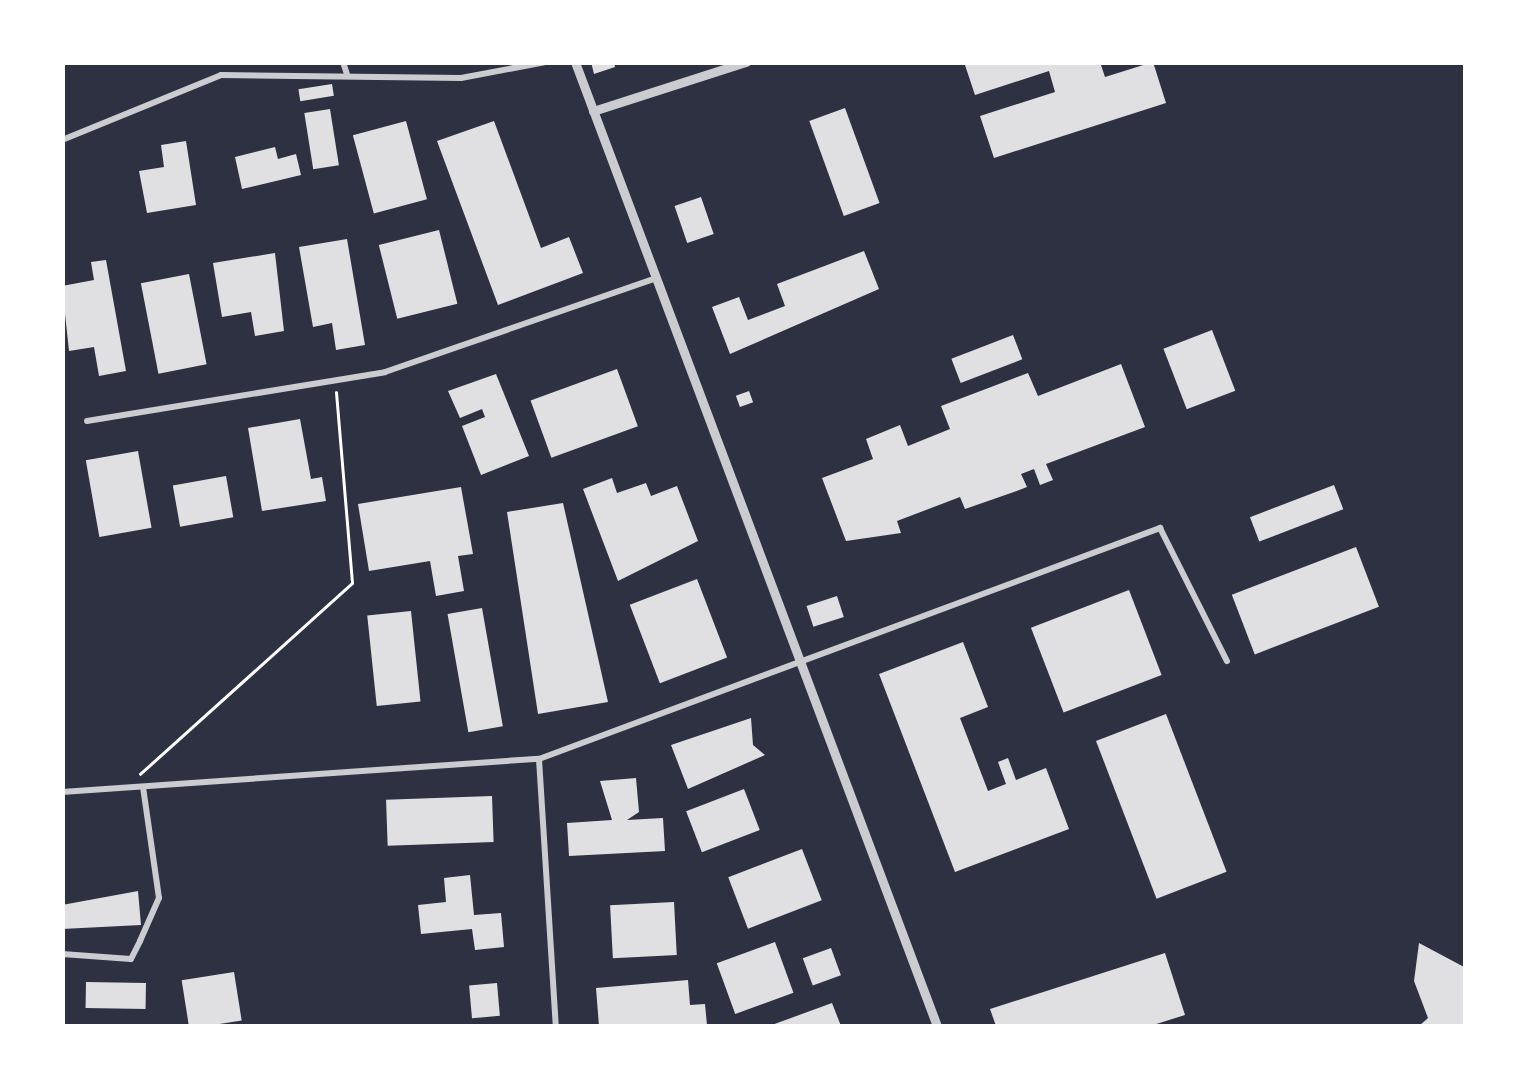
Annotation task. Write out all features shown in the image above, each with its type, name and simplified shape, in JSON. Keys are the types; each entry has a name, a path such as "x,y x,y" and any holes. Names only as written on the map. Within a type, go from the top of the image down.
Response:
{"street":[{"path":"343,62 348,74"},
{"path":"62,140 221,75 461,78 546,62"},
{"path":"575,62 937,1026"},
{"path":"593,111 746,62"},
{"path":"87,421 385,372 656,278"},
{"path":"62,792 539,759 1160,528 1227,660"},
{"path":"539,759 556,1026"},
{"path":"62,954 131,959 136,950 158,898 144,787"}],"path":[{"path":"128,785 352,583 335,380"}],"building":[{"path":"591,62 614,62 615,67 594,74"},
{"path":"964,62 1100,62 1105,77 1153,62 1166,103 994,158 980,116 1055,92 1049,71 975,95"},
{"path":"332,84 334,96 300,101 298,89"},
{"path":"845,108 880,203 844,216 809,121"},
{"path":"330,109 339,165 313,169 304,113"},
{"path":"406,121 427,199 374,213 353,135"},
{"path":"494,121 541,248 569,237 583,273 498,305 437,141"},
{"path":"186,141 196,205 147,213 139,171 164,167 161,145"},
{"path":"275,147 278,159 296,154 301,175 242,189 235,157"},
{"path":"701,197 714,234 687,243 675,206"},
{"path":"439,230 457,304 397,319 379,245"},
{"path":"347,239 365,345 336,350 332,323 313,327 299,247"},
{"path":"864,251 879,289 730,354 712,307 739,297 748,320 785,306 777,284"},
{"path":"275,253 284,331 255,336 251,312 222,317 213,263"},
{"path":"106,260 126,371 99,376 94,347 69,351 62,286 94,280 91,262"},
{"path":"189,274 207,364 158,374 141,283"},
{"path":"1212,330 1235,391 1187,409 1163,349"},
{"path":"1013,335 1022,359 961,383 951,359"},
{"path":"1121,364 1145,427 1046,464 1053,480 1040,485 1034,469 1021,474 1027,487 965,509 960,497 897,521 901,533 846,541 822,478 873,459 866,439 900,425 908,446 950,429 941,406 1028,373 1038,396"},
{"path":"617,369 638,426 551,458 531,400"},
{"path":"496,374 529,456 481,475 462,426 485,417 482,409 460,418 448,391"},
{"path":"749,391 753,402 740,407 736,396"},
{"path":"300,419 311,479 322,477 326,501 262,511 248,428"},
{"path":"138,451 152,528 99,537 86,460"},
{"path":"226,476 233,517 180,527 173,485"},
{"path":"612,478 617,493 646,483 651,496 677,486 698,541 618,581 583,489"},
{"path":"1334,485 1343,509 1259,542 1250,517"},
{"path":"461,487 473,554 458,556 464,591 436,596 430,561 369,571 358,504"},
{"path":"563,503 608,702 538,714 507,512"},
{"path":"1356,547 1379,607 1255,654 1232,595"},
{"path":"697,579 727,657 660,683 630,605"},
{"path":"1129,590 1162,675 1064,713 1031,628"},
{"path":"837,596 844,617 813,627 807,606"},
{"path":"482,608 503,726 468,732 448,614"},
{"path":"411,611 421,702 377,706 367,616"},
{"path":"963,642 988,707 960,718 988,791 1006,784 998,762 1008,758 1016,780 1046,768 1069,829 955,872 879,674"},
{"path":"1166,714 1227,872 1157,899 1096,741"},
{"path":"751,718 753,745 765,755 688,789 671,745"},
{"path":"636,778 639,812 627,820 663,818 665,851 569,856 567,823 612,820 600,781"},
{"path":"744,789 760,830 702,852 686,811"},
{"path":"492,796 494,842 388,846 386,800"},
{"path":"802,849 822,900 748,929 728,877"},
{"path":"470,875 474,915 501,913 504,947 475,950 472,929 421,934 418,905 446,902 444,878"},
{"path":"138,891 141,925 62,929 62,905"},
{"path":"674,902 677,955 613,958 610,905"},
{"path":"775,942 793,993 735,1014 717,963"},
{"path":"1419,943 1466,968 1466,1026 1419,1026 1428,1018 1414,981"},
{"path":"831,948 841,975 813,986 803,958"},
{"path":"1165,953 1185,1015 1150,1026 996,1026 990,1009"},
{"path":"234,972 242,1020 189,1026 182,980"},
{"path":"688,980 690,1005 705,1004 707,1025 599,1026 596,988"},
{"path":"86,982 146,983 146,1009 86,1008"},
{"path":"497,983 500,1016 472,1018 469,985"},
{"path":"832,1003 841,1026 769,1026"}]}
